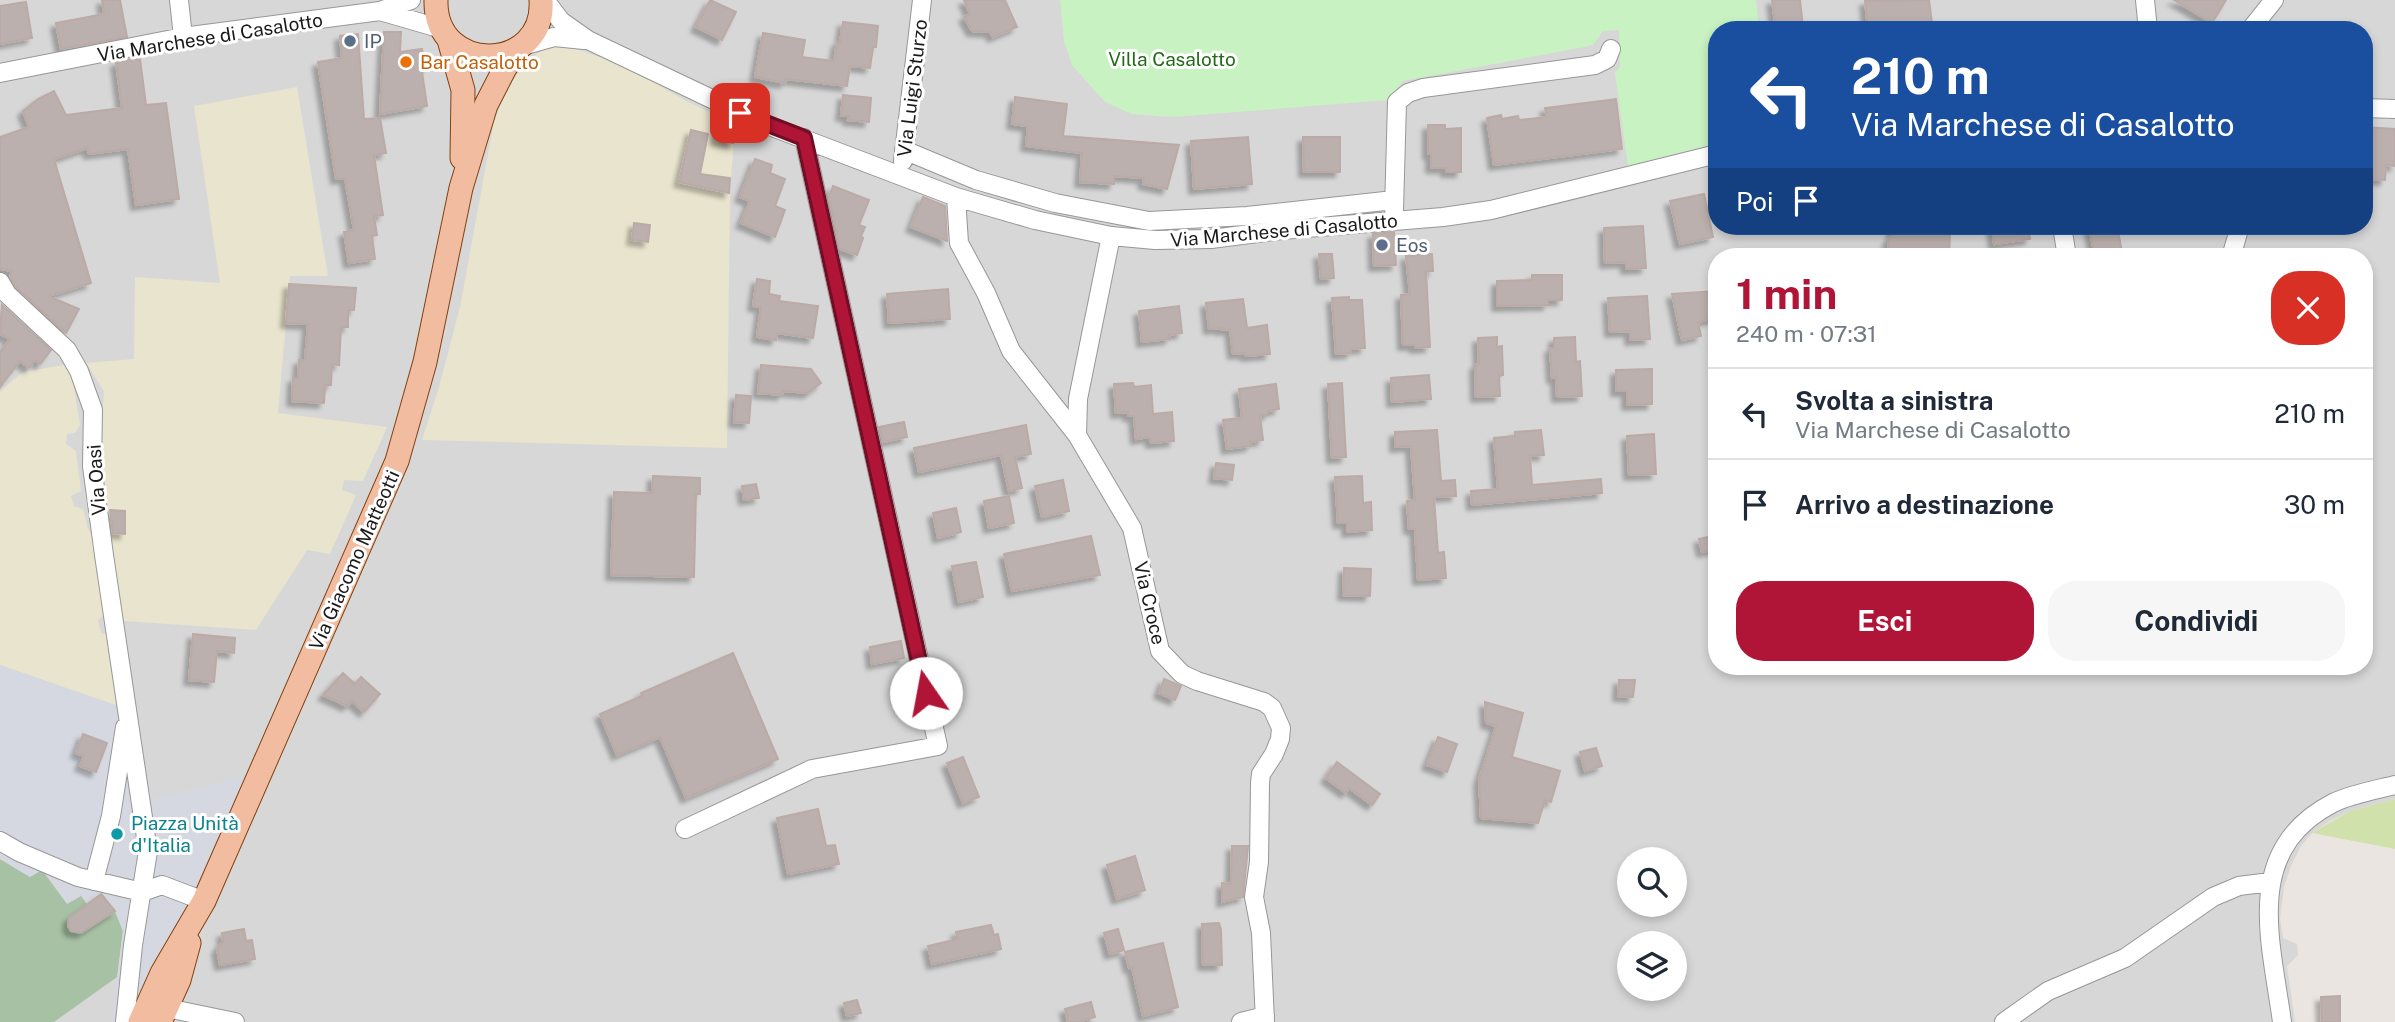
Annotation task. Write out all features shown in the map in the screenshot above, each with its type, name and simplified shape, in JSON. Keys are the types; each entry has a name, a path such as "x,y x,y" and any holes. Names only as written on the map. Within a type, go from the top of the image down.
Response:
{"main road":[{"path":"436,0 437,16 446,34 463,90 461,188"},
{"path":"461,188 486,105 505,68 536,27 543,0"},
{"path":"446,34 459,48 483,57 495,57 520,47"},
{"name":"Via Giacomo Matteotti","path":"200,909 397,461 425,362 461,188"},
{"path":"164,1015 179,980 200,909"},
{"path":"140,1022 162,973 200,909"}],"street":[{"path":"178,0 183,37"},
{"path":"380,11 411,0"},
{"path":"543,0 561,21 588,40"},
{"name":"Via Luigi Sturzo","path":"901,175 922,0"},
{"path":"2145,0 2147,21"},
{"path":"2257,21 2274,0"},
{"path":"380,11 446,34"},
{"name":"Via Marchese di Casalotto","path":"0,73 183,37 380,11"},
{"path":"520,47 554,37 588,40"},
{"name":"Via Marchese di Casalotto","path":"588,40 751,118 956,197 1035,220 1111,236 1155,240 1211,239 1283,230 1443,217 1491,210 1708,156"},
{"path":"1393,220 1397,102 1408,93 1423,88 1595,65 1607,59 1611,50"},
{"path":"2373,108 2395,109"},
{"path":"685,829 812,769 938,746 804,138"},
{"path":"904,150 976,180 1055,204 1149,221 1247,216 1394,200"},
{"name":"Via Croce","path":"956,197 959,243 986,293 1012,351 1077,435 1132,528 1160,651 1182,674 1264,702 1278,718 1280,739 1261,774 1259,862 1254,897 1261,933 1265,1019"},
{"path":"1077,435 1078,399 1111,236"},
{"name":"Via Oasi","path":"0,282 7,294 67,350 79,371 93,410 92,467 148,851 125,1022"},
{"path":"94,881 111,816 128,709"},
{"path":"2282,1022 2268,916 2270,882 2279,853 2302,823 2335,802 2395,785"},
{"path":"0,841 66,872 94,881 142,892 162,885 200,909"},
{"path":"2004,1022 2048,991 2125,958 2213,897 2239,886 2270,882"},
{"path":"164,1015 234,1022"},
{"path":"1241,1022 1265,1019"}],"shaded area":[{"path":"0,0 2395,0 2395,799 2350,811 2330,821 2312,833 2301,846 2284,887 2280,918 2283,938 2297,944 2298,955 2287,966 2295,1022 0,1022"},
{"path":"556,45 568,46 625,66 688,102 735,124 730,194 727,448 422,440 460,307 494,121 517,74 535,55"},
{"path":"297,87 328,276 290,276 278,413 387,427 363,481 344,480 342,490 356,495 330,554 307,550 256,630 124,621 112,560 100,457 104,391 86,363 134,359 135,277 220,283 194,106"},
{"path":"70,364 80,425 75,433 67,434 66,444 76,451 81,491 71,496 74,506 83,509 88,529 94,538 106,614 98,620 101,633 110,635 117,706 0,665 0,391 23,372"},
{"name":"Piazza Unità d'Italia","path":"0,665 136,712 152,800 260,773 140,1022 112,1022 123,931 115,911 103,894 87,904 81,896 67,904 42,870 30,877 0,859"}],"green space":[{"name":"Villa Casalotto","path":"1060,0 1756,0 1758,21 1708,21 1708,145 1628,166 1615,73 1620,67 1619,30 1603,31 1593,45 1403,81 1388,100 1172,117 1132,114 1105,102 1072,65 1064,41"},
{"path":"2395,799 2395,849 2312,833 2350,811"},
{"path":"0,859 30,877 42,869 81,896 102,893 115,911 123,931 117,977 54,1022 0,1022"}],"building":[{"path":"102,0 120,0 127,37 61,49 56,23 104,14"},
{"path":"710,0 736,12 722,40 696,27"},
{"path":"964,0 1005,0 1017,27 993,37 990,32 972,31 964,17 970,14"},
{"path":"1772,0 1800,0 1802,21 1775,21"},
{"path":"1929,0 1932,21 1867,21 1865,1"},
{"path":"2174,0 2226,0 2213,21 2209,21"},
{"path":"26,2 32,38 0,44 0,6"},
{"path":"843,22 878,26 870,68 850,66 847,86 786,79 785,83 755,77 763,33 805,40 802,57 834,61"},
{"path":"384,32 401,32 400,52 422,49 427,106 380,114"},
{"path":"358,34 364,119 380,118 386,153 374,155 383,215 374,216 377,235 372,236 375,259 349,263 344,232 354,230 345,178 336,179 318,62 342,58 340,36"},
{"path":"140,59 146,105 166,103 179,199 136,205 128,149 89,154 87,148 54,159 91,283 48,296 79,309 66,333 16,287 10,277 12,271 0,269 0,137 29,127 23,111 54,91 66,115 122,108 116,62"},
{"path":"843,95 871,98 869,122 848,120 849,116 841,116"},
{"path":"1015,97 1067,104 1063,136 1179,145 1167,189 1143,184 1144,178 1114,176 1114,184 1080,182 1082,153 1026,146 1028,126 1012,124"},
{"path":"1616,99 1622,149 1494,165 1487,118 1501,115 1502,119 1518,116 1519,120 1547,117 1545,108"},
{"path":"719,117 735,124 733,143 716,140"},
{"path":"1428,125 1445,125 1445,129 1461,128 1461,172 1431,168"},
{"path":"2373,128 2395,129 2395,166 2386,165 2385,180 2373,179"},
{"path":"691,130 708,134 700,174 730,178 729,193 679,182"},
{"path":"1248,137 1252,184 1194,189 1191,141"},
{"path":"1303,137 1340,137 1340,172 1304,172"},
{"path":"755,159 772,165 770,173 785,179 775,206 785,210 775,237 741,223 750,201 740,197"},
{"path":"833,186 869,200 859,225 865,227 857,255 840,249 829,197"},
{"path":"1704,194 1708,213 1708,235 1713,237 1680,244 1670,201"},
{"path":"923,197 945,206 947,241 911,227"},
{"path":"634,223 650,225 648,242 632,240"},
{"path":"1643,226 1646,268 1626,269 1626,262 1605,263 1604,228"},
{"path":"1394,232 1396,265 1374,266 1373,234"},
{"path":"1950,235 1949,248 1889,248 1888,240 1892,236"},
{"path":"1993,235 2029,235 2030,239 1994,244"},
{"path":"2091,235 2119,235 2121,248 2093,248"},
{"path":"1319,254 1332,254 1334,278 1321,279"},
{"path":"1432,254 1433,271 1426,271 1430,347 1415,348 1415,345 1403,345 1401,295 1410,294 1406,256"},
{"path":"1532,275 1562,275 1562,300 1548,300 1548,305 1497,306 1497,281 1532,280"},
{"path":"757,279 770,281 769,294 780,296 779,301 818,306 813,338 777,333 776,340 757,337 761,307 753,306"},
{"path":"289,284 356,288 354,310 348,310 348,327 341,327 339,365 332,364 331,385 325,385 324,403 292,401 293,378 298,378 299,360 305,360 308,324 286,323"},
{"path":"948,289 950,319 889,323 887,294"},
{"path":"1708,292 1708,320 1698,322 1701,336 1682,340 1672,294"},
{"path":"1647,296 1650,339 1630,340 1630,331 1610,332 1608,298"},
{"path":"1349,297 1349,300 1362,300 1365,348 1336,354 1332,298"},
{"path":"1243,299 1247,328 1267,325 1270,354 1233,354 1230,329 1209,329 1206,303"},
{"path":"2,305 51,350 40,364 35,360 29,368 20,361 0,387 0,352 10,339 0,334"},
{"path":"1179,306 1182,333 1169,335 1170,339 1142,342 1139,311"},
{"path":"1497,337 1497,347 1502,346 1503,375 1499,376 1500,396 1476,397 1478,338"},
{"path":"1575,337 1576,362 1580,361 1582,396 1557,397 1556,377 1552,378 1550,348 1554,348 1554,338"},
{"path":"761,365 811,369 821,383 808,393 758,393"},
{"path":"1652,369 1652,404 1627,405 1627,391 1616,391 1616,370"},
{"path":"1429,375 1431,399 1392,402 1391,378"},
{"path":"1133,383 1134,387 1151,385 1153,414 1172,412 1174,441 1151,443 1150,437 1136,439 1134,416 1128,416 1128,412 1116,413 1114,384"},
{"path":"1342,383 1346,457 1332,458 1328,384"},
{"path":"1276,384 1279,409 1268,411 1268,415 1260,415 1263,440 1250,442 1251,446 1227,449 1223,420 1242,418 1239,389"},
{"path":"736,395 751,396 749,423 734,422"},
{"path":"904,422 907,437 883,442 879,427"},
{"path":"1026,425 1031,454 1015,457 1022,488 1009,491 1001,455 919,472 914,448"},
{"path":"1437,430 1441,481 1455,480 1456,496 1434,497 1438,553 1444,552 1446,578 1418,580 1415,529 1409,529 1407,501 1415,500 1411,446 1395,447 1395,432"},
{"path":"1541,430 1544,455 1530,456 1532,485 1601,479 1602,493 1472,505 1471,491 1498,489 1494,438 1515,436 1515,432"},
{"path":"1654,434 1656,474 1629,475 1627,436"},
{"path":"1216,463 1234,465 1232,480 1214,478"},
{"path":"653,476 700,478 700,494 696,494 694,577 611,575 614,492 652,493"},
{"path":"1362,476 1363,503 1371,502 1372,530 1347,532 1347,523 1338,523 1335,477"},
{"path":"1063,480 1069,511 1042,517 1035,486"},
{"path":"756,484 759,498 744,500 742,486"},
{"path":"1009,496 1014,523 989,528 984,501"},
{"path":"956,508 961,532 938,538 933,513"},
{"path":"110,510 125,511 125,534 113,533"},
{"path":"1091,536 1100,575 1012,591 1004,554"},
{"path":"1708,537 1708,551 1702,552 1699,539"},
{"path":"976,562 983,597 959,602 952,566"},
{"path":"1344,568 1371,569 1370,596 1343,595"},
{"path":"193,634 235,638 234,653 217,651 214,682 189,680"},
{"path":"901,641 904,658 872,664 870,647"},
{"path":"733,653 778,759 686,798 660,737 617,755 600,714"},
{"path":"343,673 355,684 361,677 380,694 364,712 352,701 347,706 323,695"},
{"path":"1164,679 1181,686 1175,700 1159,693"},
{"path":"1619,680 1635,680 1633,697 1618,696"},
{"path":"1485,702 1523,713 1512,757 1560,771 1551,802 1545,800 1538,823 1481,818 1479,780 1496,726 1486,723"},
{"path":"83,734 107,743 96,772 80,766 84,756 76,753"},
{"path":"1438,737 1457,744 1447,772 1427,765"},
{"path":"1596,748 1602,766 1585,771 1580,752"},
{"path":"963,757 979,797 963,803 947,763"},
{"path":"1337,762 1380,794 1372,805 1349,788 1346,793 1326,778"},
{"path":"818,809 826,846 835,845 839,864 788,874 777,818"},
{"path":"1232,846 1248,846 1243,897 1222,902 1222,883 1231,884"},
{"path":"1135,856 1145,890 1117,899 1107,865"},
{"path":"101,894 115,911 81,933 71,931 68,926 69,918"},
{"path":"1219,923 1222,965 1203,965 1202,924"},
{"path":"991,925 994,935 998,934 1001,949 932,964 928,946 958,939 956,932"},
{"path":"244,929 246,941 252,940 255,959 220,965 217,949 223,941 222,933"},
{"path":"1118,929 1124,950 1110,954 1104,933"},
{"path":"1163,943 1178,1007 1143,1016 1132,967 1129,968 1125,952"},
{"path":"2340,996 2340,1022 2322,1022 2321,997"},
{"path":"857,1000 861,1013 847,1016 844,1003"},
{"path":"1091,1002 1095,1017 1084,1022 1068,1022 1065,1009"}],"place":[{"name":"IP","path":"350,41"},
{"name":"Bar Casalotto","path":"406,62"},
{"name":"Eos","path":"1382,245"},
{"name":"Piazza Unità d'Italia","path":"117,834"}],"route":[{"path":"740,113 804,138 926,693"}]}
